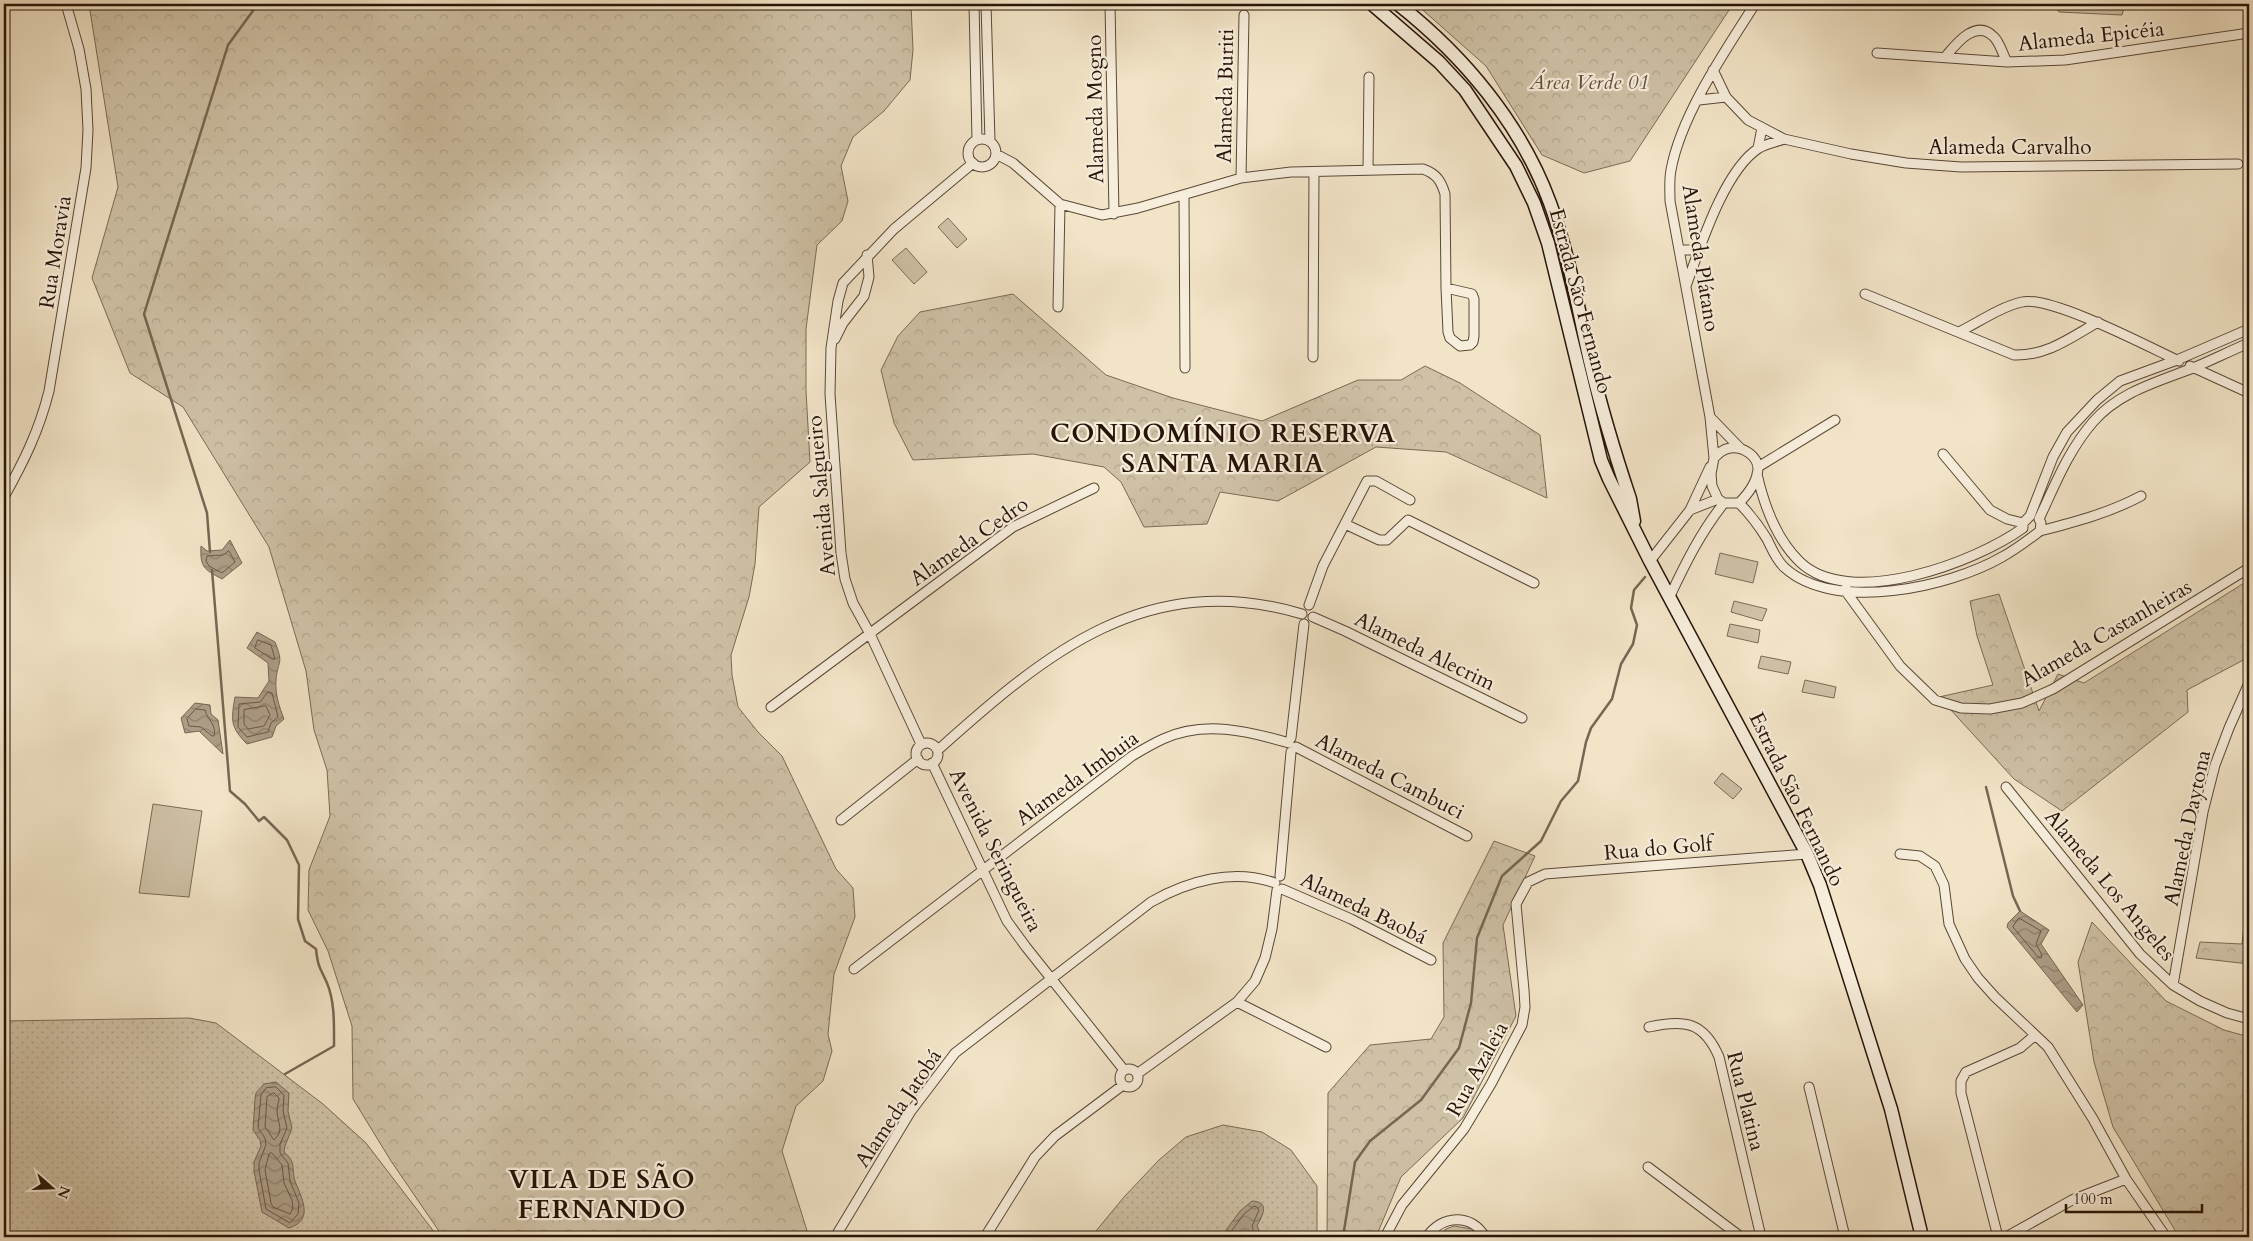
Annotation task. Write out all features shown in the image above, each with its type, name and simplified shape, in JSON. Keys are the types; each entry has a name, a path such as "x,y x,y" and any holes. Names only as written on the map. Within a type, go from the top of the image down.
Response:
{"main road":[{"name":"Estrada São Fernando","path":"1372,4 1440,62 1465,90 1516,166 1534,203 1548,243 1600,460 1650,562 1670,596 1807,854 1820,885 1891,1109 1922,1237"},
{"name":"Estrada São Fernando","path":"1398,4 1466,67 1494,101 1536,170 1550,202 1564,247 1590,361 1630,499 1638,538"}],"street":[{"name":"Rua Moravia","path":"4,497 32,444 48,398 67,295 86,168 88,130 86,89 79,49 66,4"},
{"path":"973,163 969,151 976,140 974,4"},
{"path":"986,4 990,141"},
{"name":"Alameda Mogno","path":"1110,4 1114,214"},
{"name":"Alameda Plátano","path":"1712,461 1710,417 1670,201 1670,172 1682,134 1698,100 1714,70 1755,4"},
{"name":"Alameda Buriti","path":"1241,178 1244,15"},
{"path":"1946,56 1963,36 1972,32 1985,32 1995,38 2007,62"},
{"name":"Alameda Epicéia","path":"1877,53 1946,56 2007,62 2065,60 2249,33"},
{"path":"1698,100 1726,98 1714,70"},
{"path":"1368,169 1370,77"},
{"name":"Alameda Carvalho","path":"1726,98 1748,120 1784,139 1906,164 1961,167 2238,164"},
{"path":"1758,148 1762,128"},
{"path":"973,163 981,166 989,165 996,154 995,147 990,141 986,139 976,140"},
{"path":"1686,286 1698,250 1737,169 1758,148 1784,139"},
{"path":"996,154 1012,163 1060,204 1088,213 1114,214 1241,178 1292,172 1423,169 1433,173 1441,182 1444,194 1446,288 1448,332 1450,338 1460,346 1470,345 1473,342 1474,336 1474,299 1472,294 1446,288"},
{"path":"867,255 894,229 973,163"},
{"path":"1314,172 1314,357"},
{"path":"1184,195 1185,368"},
{"path":"1058,307 1060,204"},
{"path":"1679,250 1698,250"},
{"name":"Avenida Salgueiro","path":"867,255 843,283 839,295 831,348 830,394 841,552 845,580 853,603 870,634 921,744"},
{"name":"Avenida Salgueiro","path":"831,348 843,323 864,296 868,277 867,255"},
{"path":"855,270 868,277"},
{"path":"1865,294 2014,355 2030,355 2044,352 2098,322"},
{"path":"1960,332 2011,306 2033,301 2098,322 2249,393"},
{"path":"838,305 844,309 853,310"},
{"path":"1710,417 1740,448 1753,456 1758,471 1763,502 1784,543 1800,562 1820,574 1845,580 1898,579 1951,566 1990,549 2025,522 2067,432 2097,400 2120,381 2177,360 2249,329"},
{"path":"2216,343 2222,355"},
{"path":"1690,510 1721,501 1739,504 1751,516 1786,569 1812,583 1847,593 1898,591 1938,582 2001,558 2042,528 2040,519 2062,468 2077,443 2094,421 2120,399 2146,384 2193,368 2249,343"},
{"path":"1739,504 1750,490 1758,471 1835,420"},
{"path":"1650,562 1690,510 1712,461 1722,450 1740,448"},
{"path":"1943,454 1990,510 2007,519 2025,522 2040,519"},
{"path":"1712,461 1712,486 1721,501"},
{"path":"1137,1074 1237,1002 1255,981 1265,958 1272,929 1278,885 1304,624 1300,620 1304,607 1309,605 1323,566 1367,481 1376,481 1410,500"},
{"name":"Alameda Cedro","path":"772,707 1013,527 1094,488"},
{"path":"2025,522 2028,534 2036,533 2095,517 2119,508 2141,496"},
{"path":"1670,596 1690,553 1721,501"},
{"path":"1345,524 1379,540 1387,540 1408,520 1534,583"},
{"name":"Alameda Castanheiras","path":"1847,593 1900,666 1935,700 1961,708 1990,710 2022,703 2054,688 2249,568"},
{"path":"1845,580 1847,593"},
{"path":"938,750 930,743 921,744 916,752 918,759 923,764 932,764 938,757 938,750 982,710 1060,650 1086,635 1139,612 1192,601 1245,602 1275,606 1302,614"},
{"path":"1304,624 1311,622 1315,611 1309,605"},
{"name":"Alameda Alecrim","path":"1313,617 1354,635 1522,718"},
{"name":"Alameda Daytona","path":"2173,985 2204,812 2213,774 2229,728 2249,683"},
{"name":"Alameda Imbuia","path":"854,969 1132,756 1164,738 1192,731 1218,728 1240,730 1292,745"},
{"name":"Alameda Cambuci","path":"1292,745 1467,836"},
{"path":"841,820 918,759"},
{"name":"Avenida Seringueira","path":"932,764 1007,920 1124,1070"},
{"name":"Alameda Los Angeles","path":"2006,787 2140,954 2173,985 2200,1001 2226,1013 2249,1019"},
{"name":"Rua do Golf","path":"1520,894 1528,882 1545,874 1807,854"},
{"path":"1900,854 1920,856 1935,866 1944,885 1949,924 1965,958 1989,990 2034,1036 2048,1047 2093,1119 2126,1179 2166,1237"},
{"name":"Alameda Baobá","path":"1052,980 1151,902 1174,889 1206,880 1236,877 1256,878 1278,885 1351,919 1430,960"},
{"name":"Rua Azaleia","path":"1386,1237 1402,1205 1464,1129 1491,1084 1522,1025 1525,1007 1516,904 1520,894"},
{"name":"Alameda Jatobá","path":"837,1234 912,1111 955,1053 1052,980"},
{"path":"1237,1002 1326,1047"},
{"name":"Rua Platina","path":"1649,1027 1681,1022 1704,1032 1713,1044 1719,1057 1760,1237"},
{"path":"1998,1237 1961,1093 1962,1081 1966,1072 2020,1048 2034,1036"},
{"path":"1130,1068 1137,1074 1137,1080 1134,1085 1128,1087 1123,1085 1119,1077 1124,1070 1130,1068"},
{"path":"985,1237 1035,1156 1055,1136 1123,1085"},
{"path":"1809,1087 1845,1237"},
{"path":"1648,1167 1741,1237"},
{"path":"2006,1237 2072,1200 2126,1179"},
{"path":"1427,1237 1435,1227 1454,1219 1474,1224 1485,1237"}],"green space":[{"path":"89,4 911,4 913,50 910,80 884,111 853,137 841,166 848,201 842,221 817,245 806,329 806,391 810,462 759,507 755,564 749,597 731,655 732,675 738,707 758,732 782,756 836,869 853,888 855,917 834,974 828,1034 832,1051 823,1081 796,1106 782,1151 809,1237 443,1237 391,1161 353,1099 352,1026 328,951 308,910 309,870 330,816 327,770 314,730 306,671 269,547 183,407 130,373 92,278 118,187"},
{"name":"Área Verde 01","path":"1416,4 1733,4 1630,161 1584,173 1542,155 1486,66"},
{"path":"2054,4 2125,4 2122,15 2059,12"},
{"path":"948,218 967,239 957,248 938,227"},
{"path":"906,248 927,272 914,284 892,260"},
{"path":"1013,294 1106,375 1173,398 1262,421 1358,380 1401,380 1425,366 1460,383 1540,435 1547,498 1446,452 1376,447 1278,501 1220,492 1207,524 1144,527 1121,482 1104,467 1033,454 913,460 894,423 881,370 898,336 920,312"},
{"path":"1720,553 1758,562 1753,583 1715,574"},
{"path":"2249,580 2249,657 2187,690 2188,712 2062,811 2014,779 1939,697 1993,685 1977,636 1970,601 1999,594 2039,711 2058,674 2084,683"},
{"path":"1734,601 1767,609 1762,621 1731,612"},
{"path":"1730,624 1760,630 1758,643 1727,636"},
{"path":"1761,656 1791,662 1788,674 1758,668"},
{"path":"1805,680 1836,687 1834,698 1802,692"},
{"path":"1722,773 1742,789 1733,799 1714,783"},
{"path":"153,804 202,811 189,897 139,893"},
{"path":"1494,841 1535,856 1503,925 1516,1016 1463,1118 1401,1177 1376,1237 1327,1237 1328,1093 1370,1045 1431,1039 1444,1017 1443,943"},
{"path":"2249,881 2249,964 2196,958 2200,942 2242,944"},
{"path":"2092,922 2166,1001 2224,1030 2249,1037 2249,1237 2179,1237 2113,1127 2094,1062 2078,962"},
{"path":"189,1018 216,1023 323,1104 366,1143 438,1237 4,1237 4,1021"},
{"path":"1223,1125 1262,1132 1291,1150 1317,1186 1317,1230 1314,1237 1091,1237 1124,1197 1159,1160 1186,1137"},
{"path":"1454,1226 1472,1229 1481,1237 1437,1237 1446,1229"}],"water":[{"path":"230,540 242,563 222,579 204,567 201,559 201,546 207,551 222,550"},
{"path":"257,632 275,642 278,649 280,662 276,690 284,719 276,726 272,737 247,744 237,733 233,723 233,712 235,697 258,698 269,681 268,663 247,648"},
{"path":"195,703 210,705 211,714 218,720 223,754 199,731 185,733 181,718"},
{"path":"2020,911 2049,930 2041,944 2083,1005 2077,1012 2007,927 2008,923"},
{"path":"276,1082 289,1093 288,1111 292,1128 284,1152 291,1159 295,1181 304,1208 302,1220 289,1228 262,1212 254,1171 254,1162 261,1146 260,1140 253,1130 256,1093 264,1084"},
{"path":"1252,1201 1262,1204 1264,1210 1257,1226 1262,1237 1221,1237 1240,1211"}],"waterway":[{"path":"210,552 207,513 144,314 228,45 258,4"},
{"path":"212,570 230,791 245,804 259,821 264,817 287,840 299,865 298,919 305,941 316,949 319,964 330,990 333,1006 334,1046 285,1074"},
{"path":"1343,1237 1355,1162 1370,1141 1421,1100 1459,1048 1471,1003 1477,938 1502,876 1541,841 1561,801 1578,781 1586,742 1591,728 1612,699 1621,664 1633,644 1637,625 1631,608 1634,590 1645,577"},
{"path":"1986,787 2013,896 2020,911"},
{"path":"275,1237 276,1233"}],"district":[{"name":"CONDOMÍNIO RESERVA SANTA MARIA","path":"1223,448"},
{"name":"VILA DE SÃO FERNANDO","path":"602,1194"}]}
